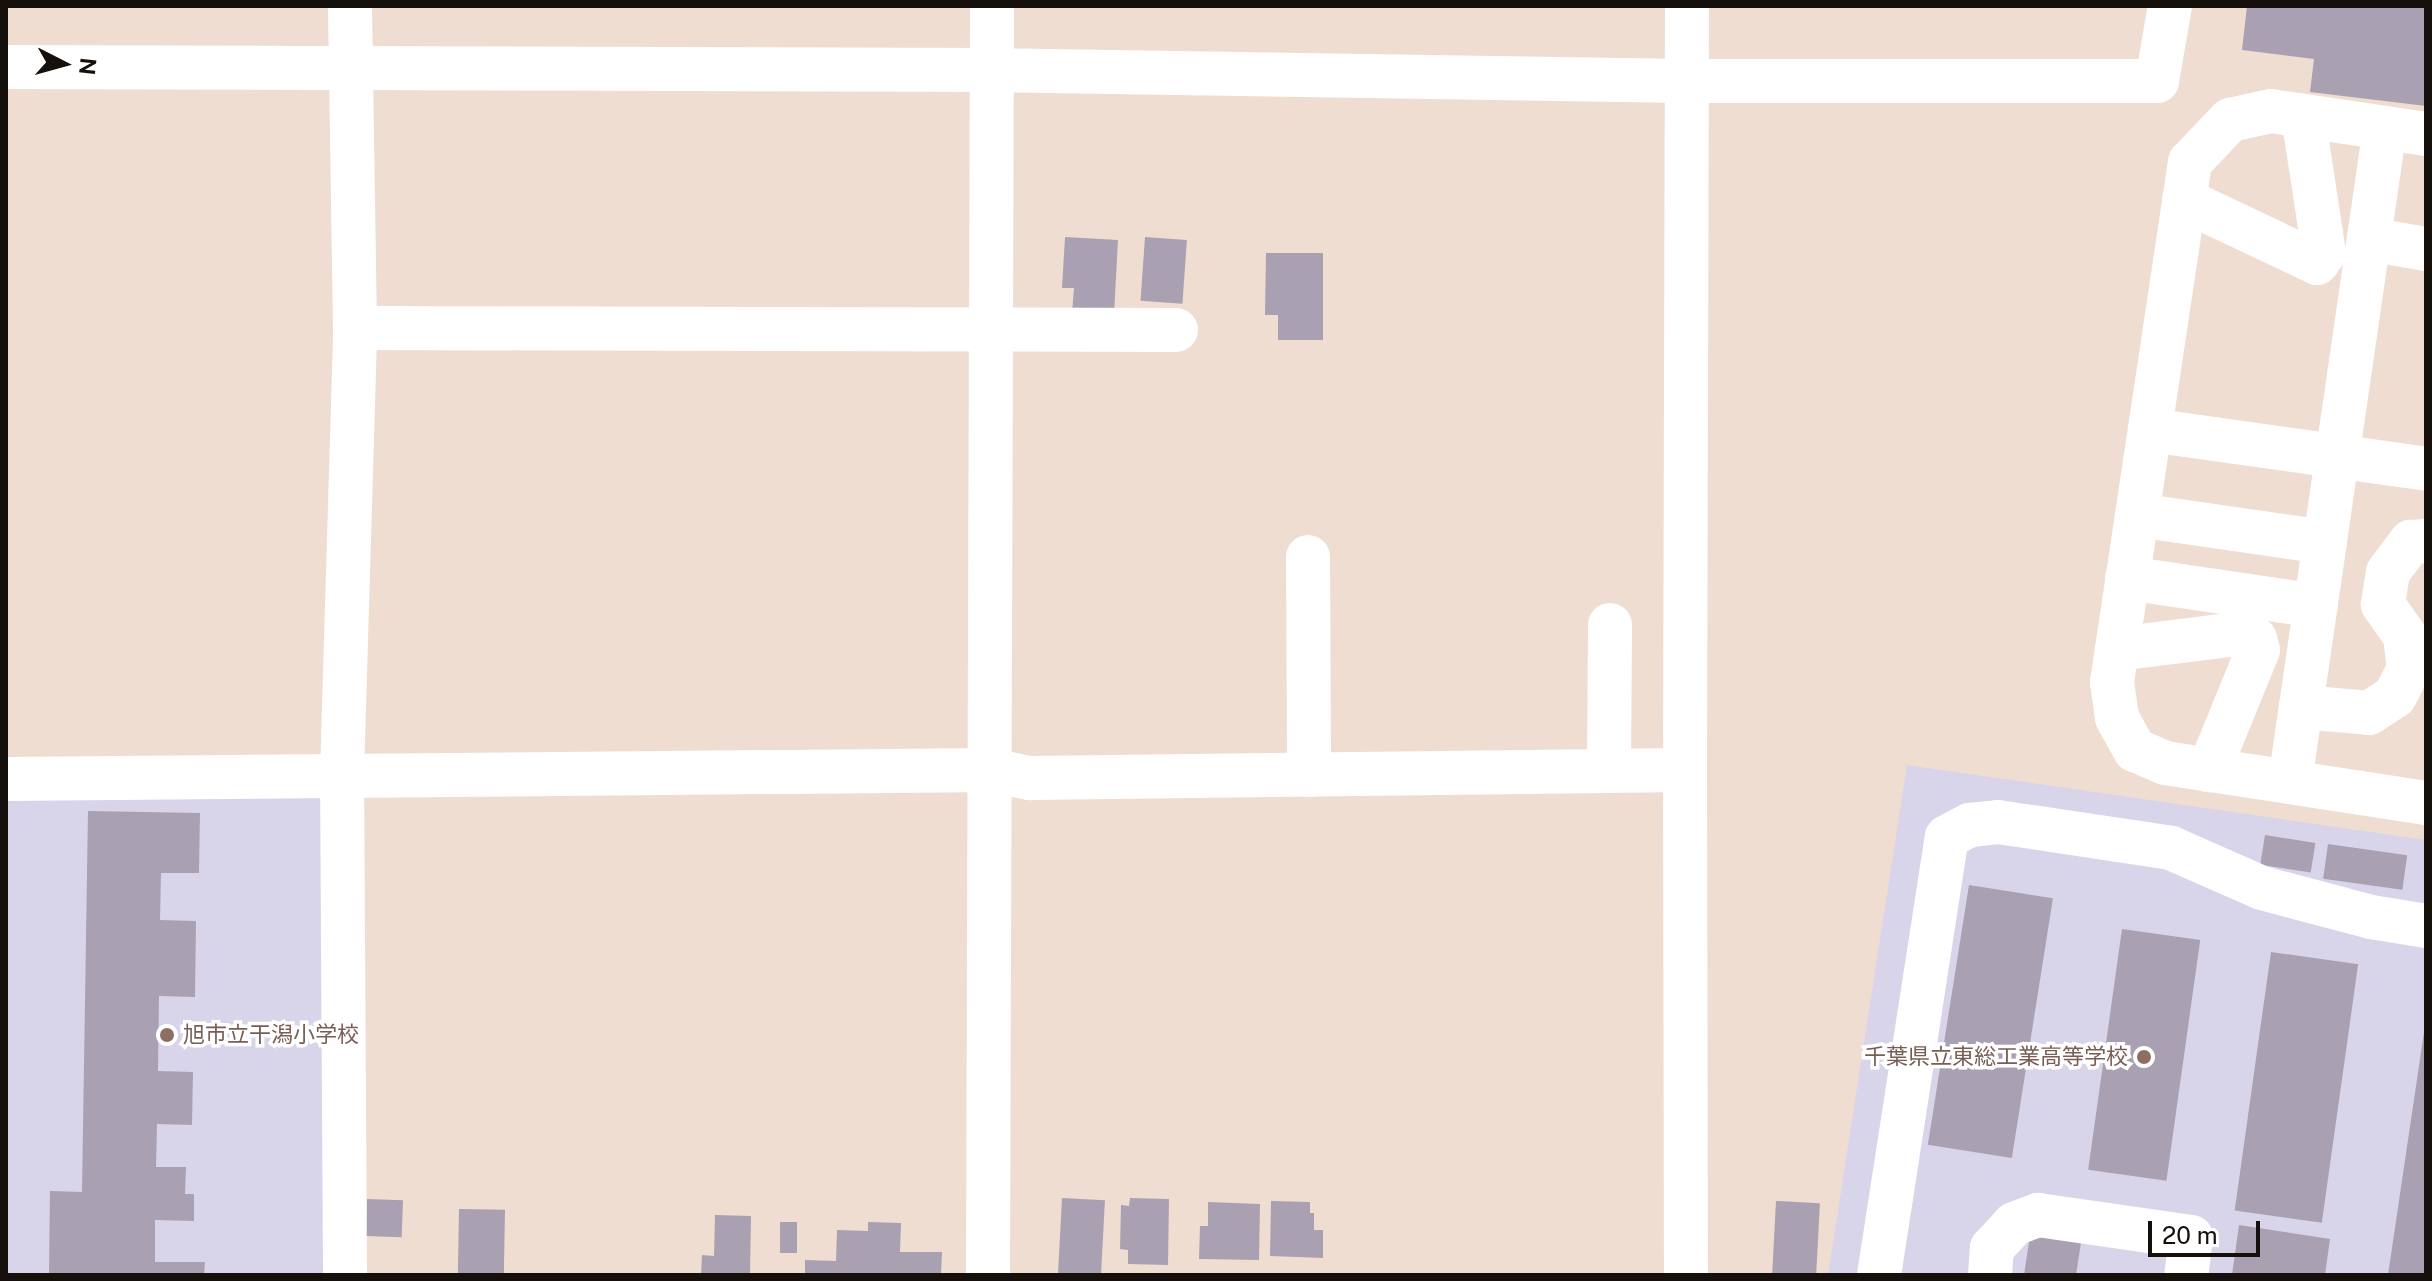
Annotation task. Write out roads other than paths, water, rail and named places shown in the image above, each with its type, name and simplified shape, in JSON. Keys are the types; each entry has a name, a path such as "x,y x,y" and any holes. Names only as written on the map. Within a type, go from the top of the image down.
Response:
{"street":[{"path":"345,1275 342,775 355,328 350,6"},
{"path":"988,1275 992,6"},
{"path":"1686,1275 1687,6"},
{"path":"6,67 992,70 1688,81 2157,81 2170,6"},
{"path":"2290,782 2369,239 2406,131 2271,111 2230,120 2190,162 2112,682 2117,718 2135,750 2165,763 2426,803"},
{"path":"2184,200 2317,263 2324,253 2303,116"},
{"path":"2369,239 2426,249"},
{"path":"355,328 1176,330"},
{"path":"2150,430 2426,469"},
{"path":"2137,515 2232,545 2316,606"},
{"path":"2301,707 2369,713 2395,696 2409,669 2405,636 2383,604 2388,572 2411,542 2426,541"},
{"path":"2127,578 2232,545 2325,542"},
{"path":"1308,557 1309,775"},
{"path":"1609,770 1610,625"},
{"path":"2117,649 2246,633 2255,639 2258,650 2209,770"},
{"path":"6,779 991,770 1030,778 1685,770"},
{"path":"1879,1275 1947,837 1970,825 1998,822 2171,848 2262,888 2371,917 2426,926"},
{"path":"1990,1275 1992,1248 2014,1224 2038,1215 2191,1237 2186,1275"}],"place":[{"name":"旭市立干潟小学校","path":"167,1035"},
{"name":"千葉県立東総工業高等学校","path":"2144,1057"}]}
